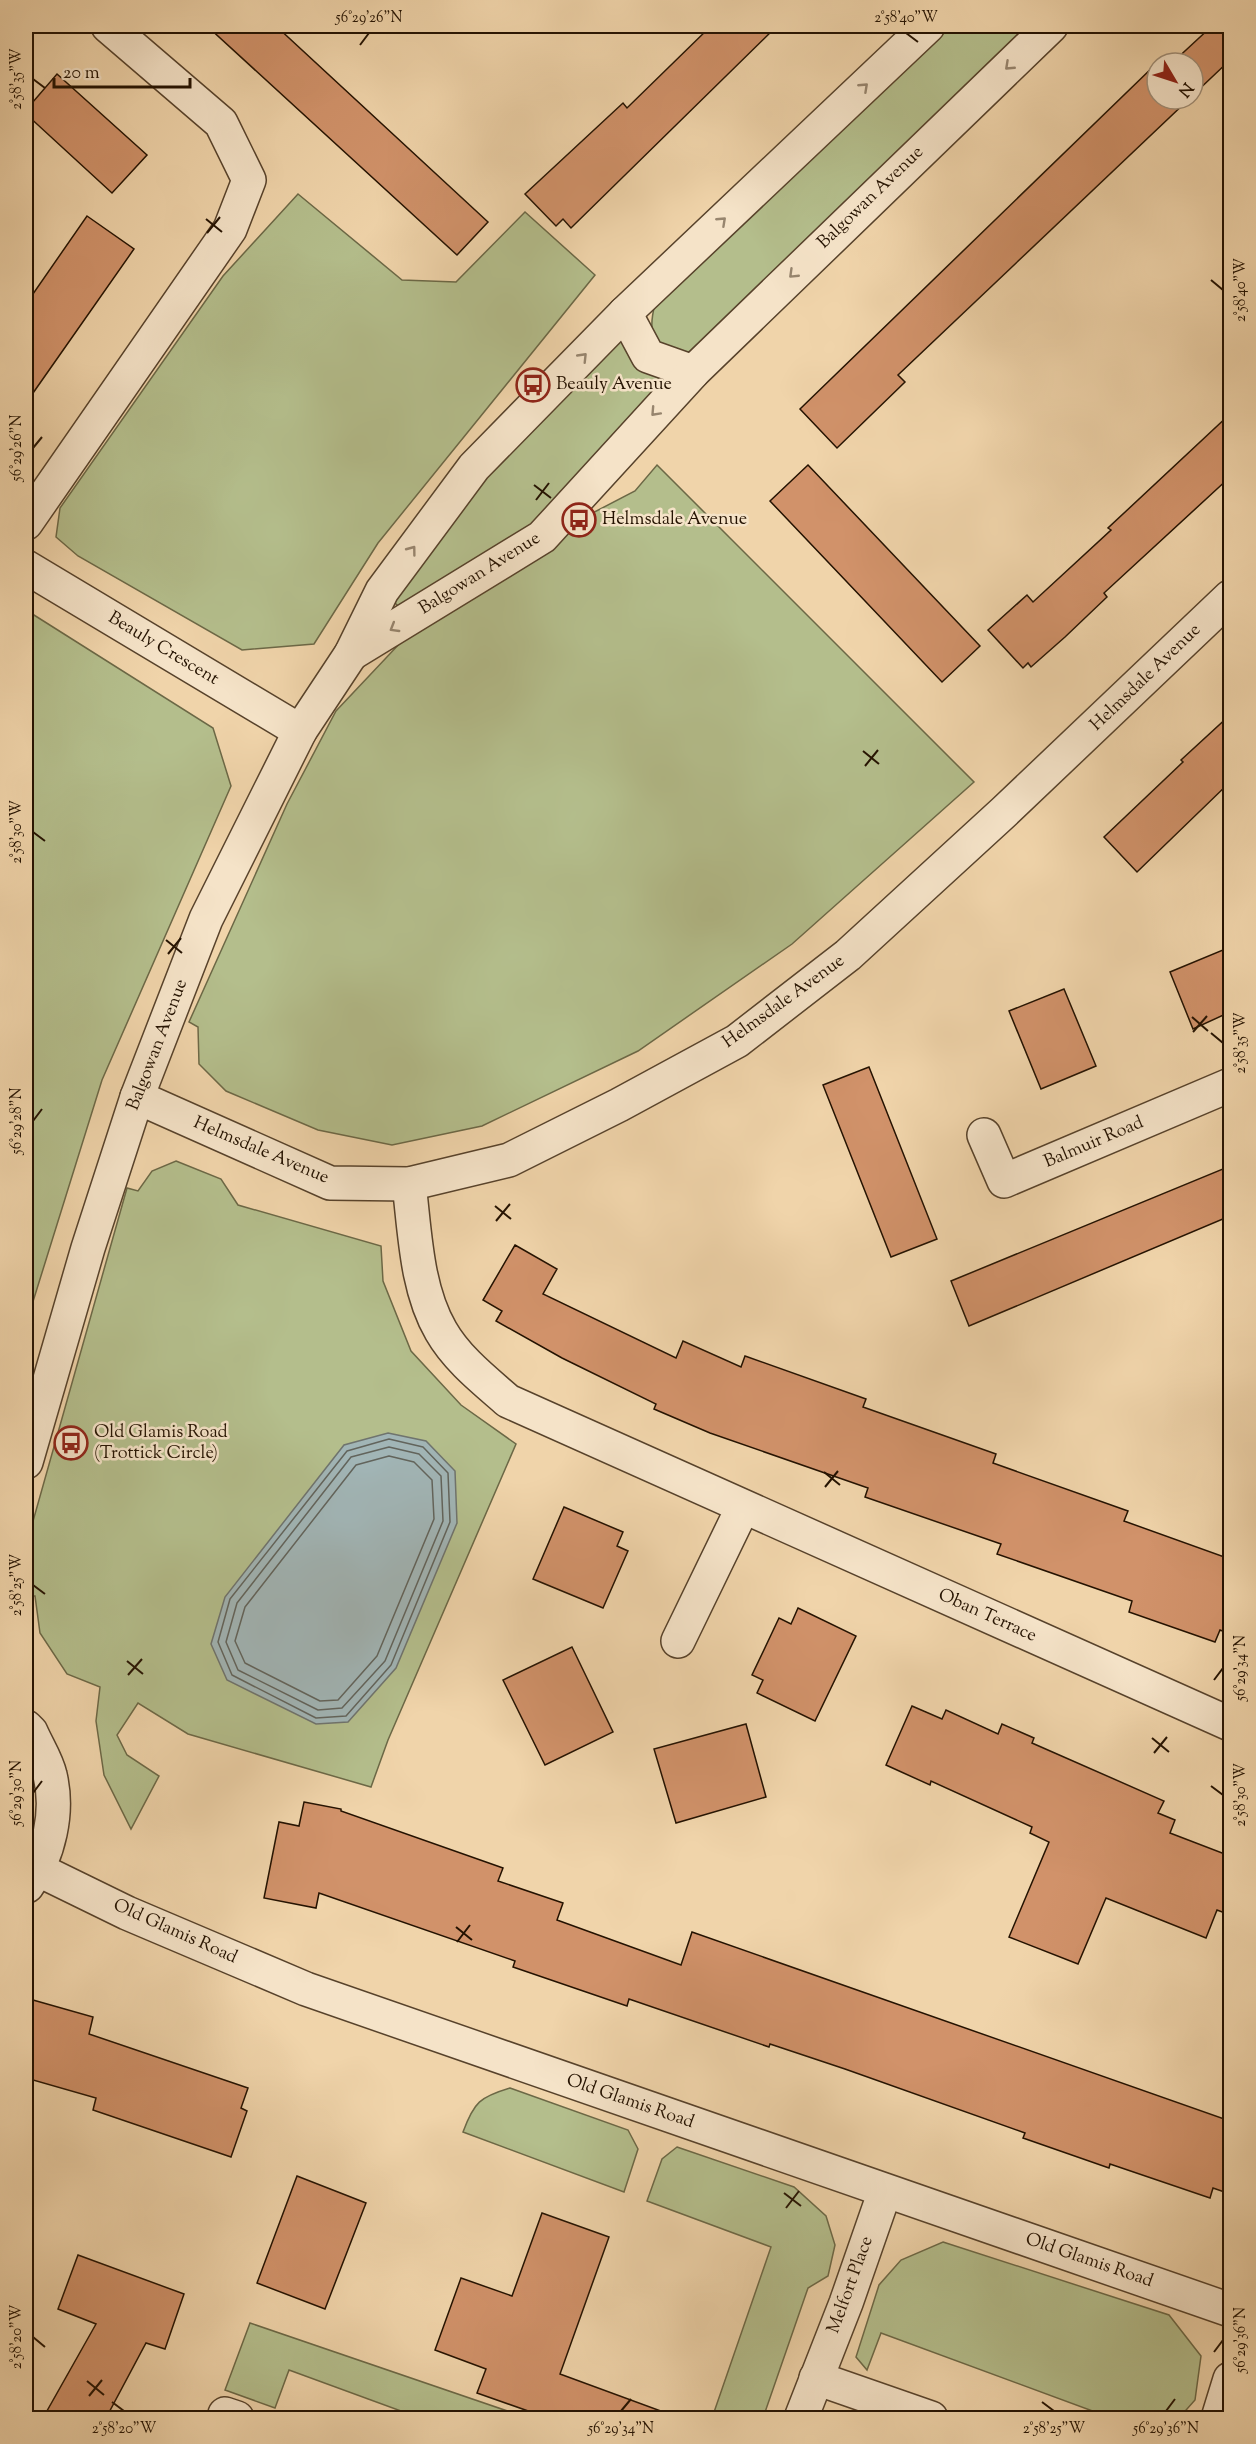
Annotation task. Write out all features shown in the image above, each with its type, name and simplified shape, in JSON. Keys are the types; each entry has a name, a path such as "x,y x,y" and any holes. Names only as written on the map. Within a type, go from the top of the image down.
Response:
{"street":[{"path":"26,523 230,230 249,180 221,123 108,26"},
{"name":"Balgowan Avenue","path":"26,1462 88,1248 137,1097 206,919 300,732 351,654 382,591 474,467 625,313 928,26"},
{"name":"Balgowan Avenue","path":"351,654 542,537 693,372 1051,26"},
{"path":"625,313 648,356 693,372"},
{"name":"Beauly Crescent","path":"26,567 300,732"},
{"name":"Helmsdale Avenue","path":"137,1097 330,1183 409,1184 509,1160 619,1105 737,1041 848,956 1004,812 1230,597"},
{"name":"Balmuir Road","path":"984,1135 1004,1181 1230,1085"},
{"name":"Oban Terrace","path":"409,1184 422,1283 441,1331 469,1368 508,1401 1230,1724"},
{"path":"678,1641 743,1507"},
{"name":"Old Glamis Road","path":"26,1727 31,1732 50,1775 54,1821 32,1878 127,1913 306,1989 1230,2310"},
{"name":"Melfort Place","path":"801,2418 846,2303 885,2191"},
{"path":"816,2378 931,2418"},
{"path":"1218,2418 1230,2379"}],"green space":[{"path":"946,26 1033,26 696,351 675,355 661,345 656,340 652,328 655,304"},
{"path":"298,194 402,280 456,282 525,212 595,275 378,543 314,644 242,650 78,556 56,537 60,508 223,276"},
{"path":"621,339 638,368 666,381 540,521 401,609 391,599 485,478"},
{"path":"657,465 974,782 792,944 638,1051 482,1126 392,1145 318,1130 226,1091 199,1064 198,1027 189,1022 287,804 336,711 402,641 579,520 635,491"},
{"path":"26,610 213,728 231,786 102,1080 26,1324"},
{"path":"176,1161 221,1179 238,1205 381,1246 383,1281 411,1351 461,1405 516,1444 388,1740 371,1787 188,1734 138,1703 117,1735 127,1755 159,1776 131,1829 104,1775 96,1721 100,1687 67,1674 40,1633 35,1596 26,1596 26,1546 127,1188 138,1191 152,1171"},
{"path":"510,2088 628,2130 638,2149 624,2192 463,2132 479,2102 492,2094"},
{"path":"677,2147 794,2187 826,2216 835,2245 828,2276 808,2288 763,2418 712,2418 771,2247 647,2201 662,2159"},
{"path":"943,2242 1169,2315 1201,2356 1195,2400 1179,2418 1097,2418 1098,2413 881,2333 867,2370 856,2357 879,2285 901,2260"},
{"path":"250,2323 528,2418 420,2418 289,2370 275,2408 225,2390"}],"water":[{"path":"388,1433 426,1441 455,1471 457,1523 396,1668 348,1722 316,1724 227,1680 211,1644 225,1597 344,1445"}],"building":[{"path":"207,26 276,26 488,222 457,255"},
{"path":"711,26 777,26 571,228 563,219 556,226 525,194 623,103 627,108"},
{"path":"1212,26 1230,26 1230,60 1205,84 1205,51 1185,51"},
{"path":"57,74 147,155 112,193 26,114 26,110"},
{"path":"1145,75 1145,111 1176,111 898,375 905,382 837,448 800,409"},
{"path":"87,216 134,249 26,403 26,304"},
{"path":"1230,414 1230,477 1104,593 1107,597 1065,637 1031,667 1028,663 1023,668 988,630 1027,595 1033,602"},
{"path":"808,465 980,646 942,682 770,501"},
{"path":"1230,715 1230,782 1137,872 1104,837"},
{"path":"1230,947 1230,1012 1193,1029 1170,972"},
{"path":"1064,989 1096,1066 1041,1089 1009,1011"},
{"path":"869,1067 937,1239 891,1257 823,1085"},
{"path":"1230,1166 1230,1216 969,1326 951,1281"},
{"path":"515,1245 557,1269 543,1294 676,1358 683,1341 741,1367 745,1356 866,1399 863,1407 996,1454 993,1463 1128,1511 1124,1521 1230,1559 1230,1634 1220,1630 1215,1642 1129,1612 1132,1601 997,1554 1001,1544 865,1497 868,1488 710,1433 654,1409 656,1404 562,1358 496,1321 502,1311 483,1300"},
{"path":"564,1507 623,1532 617,1546 628,1551 603,1608 533,1579"},
{"path":"798,1608 856,1636 815,1721 757,1693 763,1680 752,1675 779,1618 791,1624"},
{"path":"572,1647 613,1732 545,1765 503,1680"},
{"path":"912,1706 942,1719 946,1710 998,1734 1002,1724 1034,1738 1032,1743 1164,1801 1158,1813 1175,1820 1170,1833 1230,1856 1230,1915 1217,1910 1206,1938 1106,1898 1078,1964 1009,1937 1049,1842 1030,1833 1032,1827 931,1781 930,1785 886,1765"},
{"path":"746,1724 766,1797 676,1823 654,1749"},
{"path":"304,1802 341,1809 341,1811 503,1868 498,1881 563,1903 557,1920 681,1965 692,1932 1230,2121 1230,2194 1213,2188 1210,2198 1110,2164 1109,2168 1023,2138 1025,2133 845,2069 770,2044 769,2047 629,1999 627,2006 513,1967 515,1961 319,1893 316,1908 264,1898 279,1822 299,1826"},
{"path":"33,2000 93,2017 89,2034 248,2088 241,2108 247,2111 231,2157 93,2110 96,2098 26,2078 26,2027"},
{"path":"297,2176 366,2203 325,2309 257,2283"},
{"path":"542,2213 609,2237 560,2374 669,2414 669,2418 548,2418 477,2393 486,2369 435,2350 461,2278 512,2296"},
{"path":"78,2255 184,2294 165,2349 146,2343 106,2418 43,2418 96,2324 58,2309"}],"place":[{"name":"Beauly Avenue","path":"533,385"},
{"name":"Helmsdale Avenue","path":"579,520"},
{"name":"Old Glamis Road (Trottick Circle)","path":"71,1443"}]}
